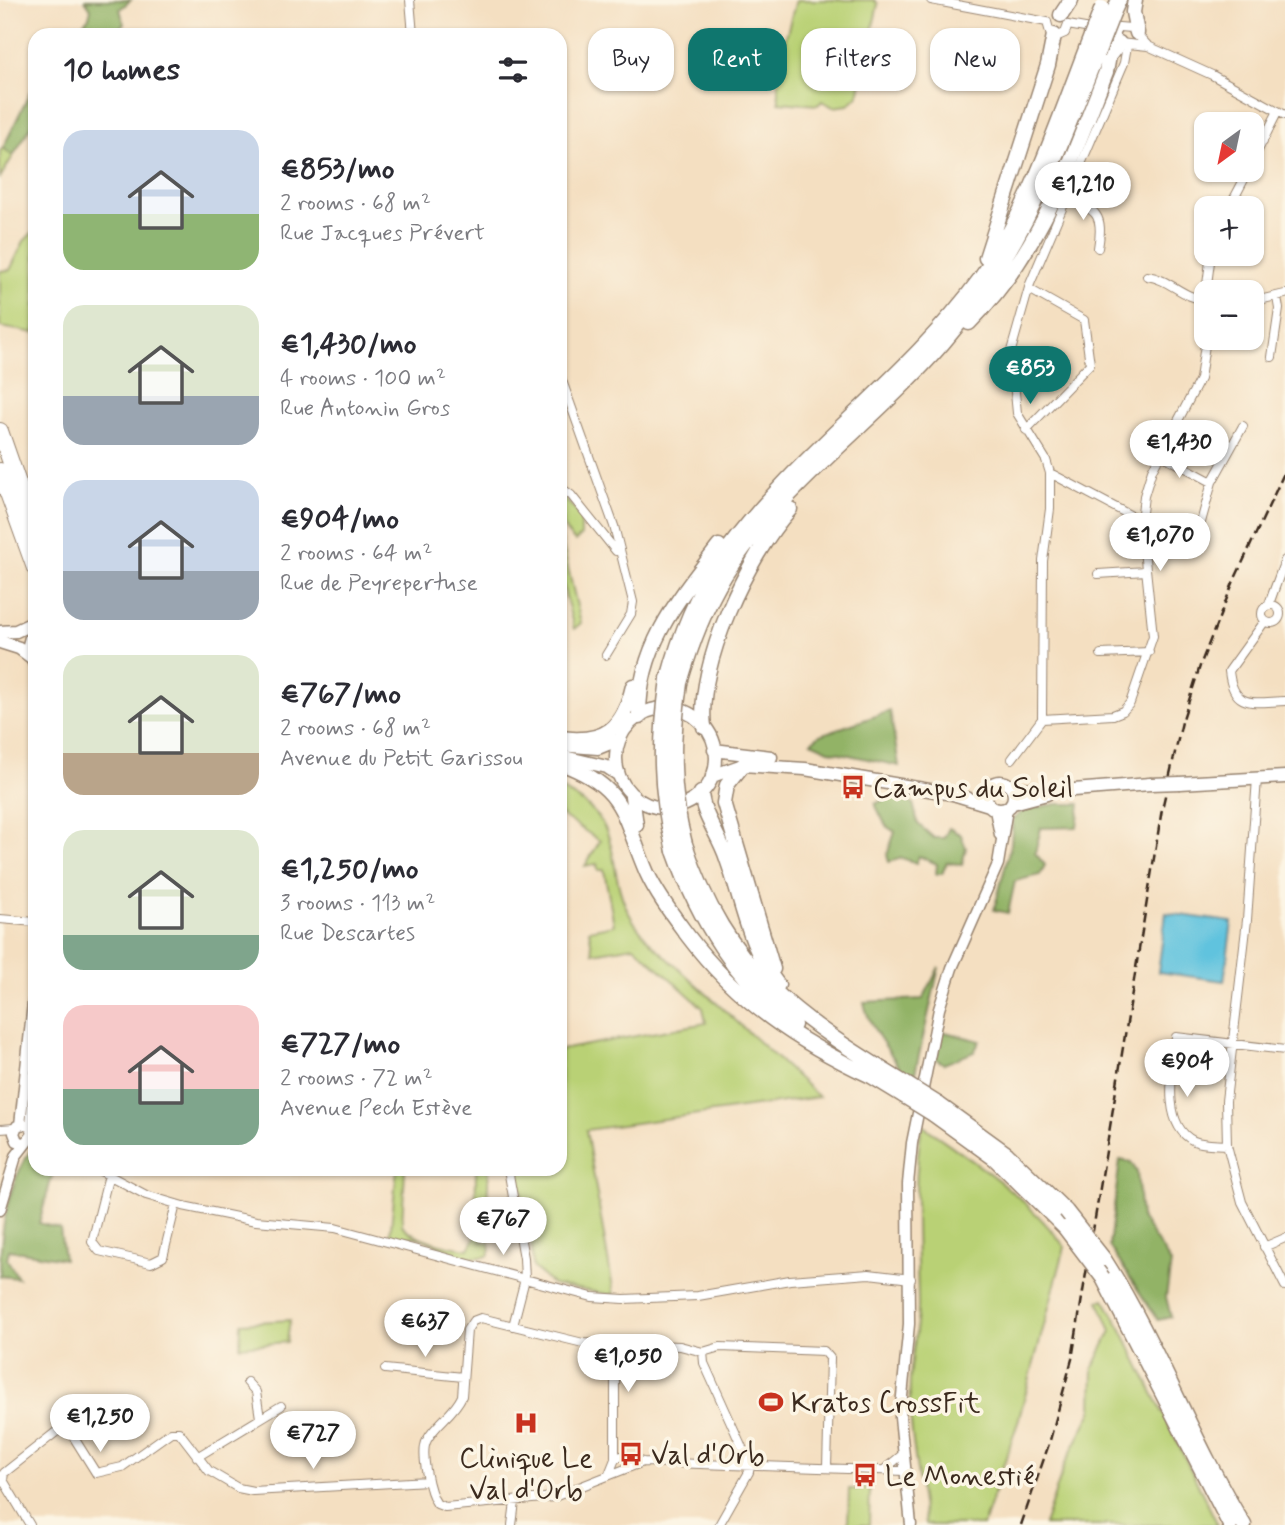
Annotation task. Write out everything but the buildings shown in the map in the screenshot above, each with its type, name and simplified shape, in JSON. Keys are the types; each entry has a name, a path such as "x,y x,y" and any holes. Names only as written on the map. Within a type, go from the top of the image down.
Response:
{"highway":[{"path":"1065,20 1070,0"},
{"path":"884,403 913,380 982,311 1019,266 1056,195 1107,72 1110,56 1128,40 1135,0"},
{"path":"871,1076 780,1014 733,966 701,917 664,811 660,733 674,681 684,626 718,563 743,530 905,365 957,306 1001,247 1028,195 1110,5"},
{"path":"957,306 995,236 1012,169 1048,65 1050,29"},
{"path":"674,681 695,632 725,575 763,525 942,345 1008,257 1034,210 1091,52"},
{"path":"0,430 28,512"},
{"path":"567,739 583,741 595,738 622,719 643,653 697,575 746,513 809,452 828,441"},
{"path":"704,727 703,704 709,676 747,569 772,531 826,468 843,442"},
{"path":"0,471 28,549"},
{"path":"639,717 639,684 655,638"},
{"path":"743,765 727,785 726,813 766,950 782,990"},
{"path":"567,766 591,776 619,803 648,875 671,911 709,963 749,1003 800,1039 871,1076 905,1090"},
{"path":"701,793 704,811 727,858 756,953 782,990 819,1030"},
{"path":"632,796 642,849 671,911"},
{"path":"679,848 706,900 744,960 779,998 819,1030 905,1090 1007,1154 1066,1211 1104,1259 1133,1308 1200,1446 1244,1525"},
{"path":"935,1109 995,1158 1065,1228 1103,1279 1230,1525"}],"main road":[{"path":"0,632 16,631 28,625"},
{"path":"0,642 19,648 28,656"},
{"path":"567,746 598,748 620,739 639,717 652,711 671,709 690,715 704,727 714,750 712,776 701,793 687,803 669,808 651,806 632,796 619,775 616,758 620,739"},
{"path":"714,750 803,761 860,777"},
{"path":"567,758 607,767 619,775"},
{"path":"712,776 743,765 805,769 953,794 1001,806 1061,791"},
{"path":"953,794 988,789 1000,782 1012,788 1061,791 1285,777"},
{"path":"1001,806 1012,788"},
{"path":"988,789 1001,806"}],"street":[{"path":"410,0 412,28"},
{"path":"931,0 1065,33 1065,20"},
{"path":"1050,29 1052,16 1148,46 1283,112 1264,140"},
{"path":"1012,759 1042,719 1043,561 1050,509 1050,473 1046,460 1017,414 1013,396 1011,351 1029,289 1124,63 1128,40"},
{"path":"1066,198 1089,207 1096,214 1102,226 1098,248"},
{"path":"1147,276 1161,278 1194,299"},
{"path":"1026,430 1090,364 1084,320 1029,289"},
{"path":"1272,356 1281,296"},
{"path":"1042,719 1113,715 1123,711 1130,703 1153,636 1141,522 1148,483 1160,454 1200,379 1204,350"},
{"path":"567,395 614,526 633,601 631,614 607,655"},
{"path":"1187,545 1200,526 1212,482 1242,426"},
{"path":"1160,454 1212,482"},
{"path":"1050,473 1141,522"},
{"path":"567,492 607,536 621,560"},
{"path":"1265,621 1261,612 1269,604 1285,560"},
{"path":"1098,574 1146,571"},
{"path":"1265,621 1276,621 1282,612 1269,604"},
{"path":"1265,621 1229,671 1231,685 1237,697 1246,702 1285,701"},
{"path":"1101,654 1149,652"},
{"path":"1257,778 1247,920 1226,1101 1227,1145 1242,1202 1285,1286"},
{"path":"911,1525 903,1454 901,1392 911,1279 908,1184 918,1109 933,1030 952,968 995,872 1002,841 1001,806"},
{"path":"0,919 28,921"},
{"path":"1227,1145 1192,1140 1178,1125 1171,1086 1176,1037 1285,1050"},
{"path":"25,1135 28,1090"},
{"path":"0,1210 25,1135 28,1117"},
{"path":"0,1130 25,1135"},
{"path":"109,1176 92,1242 100,1251 151,1264 158,1261 163,1257 176,1204"},
{"path":"111,1176 146,1195 176,1204 256,1221 335,1228 592,1297 624,1299 698,1296 790,1280 869,1274 911,1279"},
{"path":"509,1176 524,1258 524,1279 513,1326"},
{"path":"1264,1247 1285,1238"},
{"path":"827,1467 830,1359 824,1350 719,1348 703,1352 691,1347 583,1343 481,1318 473,1321 467,1329 463,1377 457,1406 426,1440 428,1481 432,1497 437,1504 445,1507 515,1502 562,1495 609,1474 621,1463 643,1462 827,1467 886,1468 905,1471"},
{"path":"615,1344 613,1443 621,1463"},
{"path":"703,1352 704,1363 750,1465"},
{"path":"384,1369 463,1377"},
{"path":"247,1382 256,1392 260,1418"},
{"path":"197,1457 281,1406"},
{"path":"30,1525 3,1480 4,1473 56,1432 64,1430 71,1433 96,1474 122,1467 171,1432 184,1435 197,1457 222,1481 253,1491 428,1481"},
{"path":"886,1468 903,1454"},
{"path":"719,1525 750,1465"},
{"path":"512,1525 515,1502"}],"green space":[{"path":"85,0 131,0 120,9 124,24 118,28 79,28 89,17 91,9"},
{"path":"796,0 874,0 878,4 873,28 801,28 801,91 859,91 858,96 848,105 833,107 822,101 818,105 779,102 779,91 787,91 787,33"},
{"path":"28,96 28,131 13,156 3,148"},
{"path":"3,148 13,156 0,178 0,151"},
{"path":"28,237 28,332 0,327 0,271 10,270"},
{"path":"567,501 581,516 581,536 575,541 567,532"},
{"path":"567,564 581,623 574,629 567,602"},
{"path":"890,711 899,766 831,751 811,742 820,735"},
{"path":"567,793 597,815 606,830 622,897 643,934 819,1097 586,1130 614,1295 553,1285 533,1267 531,1240 518,1176 567,1176 567,1049 706,1023 703,1008 634,946 593,953 589,930 614,925 604,870 598,870 597,864 585,866 600,841 567,819"},
{"path":"889,797 913,803 918,824 934,838 944,838 949,828 961,835 966,848 962,865 947,862 942,874 936,874 937,864 919,856 916,863 902,858 889,862 887,855 895,832 886,826 875,804"},
{"path":"1057,804 1080,804 1077,827 1041,828 1035,853 1045,865 1040,875 1015,881 1008,913 994,910 1011,844 1013,819 1026,809"},
{"path":"939,967 915,1073 902,1072 875,1030 864,1002 923,999"},
{"path":"941,1031 980,1041 974,1052 944,1064 935,1058"},
{"path":"922,1125 1016,1195 1034,1211 1065,1247 1018,1422 983,1525 925,1525 912,1435 910,1399 918,1311 916,1191"},
{"path":"28,1154 28,1176 52,1176 39,1223 60,1229 64,1259 9,1250 7,1259 18,1278 0,1276 6,1211"},
{"path":"1120,1160 1131,1162 1137,1172 1141,1218 1171,1263 1166,1297 1171,1317 1158,1320 1109,1246"},
{"path":"396,1176 405,1176 402,1225 424,1239 469,1249 475,1238 476,1176 489,1176 485,1237 481,1242 489,1242 491,1250 488,1256 463,1256 419,1238 390,1236"},
{"path":"1104,1299 1121,1328 1218,1525 1044,1525 1065,1464 1092,1411 1093,1368 1111,1331 1099,1301"},
{"path":"290,1320 287,1342 240,1346 241,1323"},
{"path":"849,1489 870,1489 869,1525 848,1525"}],"water":[{"path":"1166,913 1232,922 1224,981 1158,972"}],"railway":[{"path":"1021,1525 1049,1444 1072,1359 1162,809 1182,722 1201,663 1233,583 1285,471"}],"place":[{"name":"Campus du Soleil","path":"853,787"},
{"name":"Kratos CrossFit","path":"771,1402"},
{"name":"Clinique Le Val d'Orb","path":"526,1423"},
{"name":"Val d'Orb","path":"631,1454"},
{"name":"Le Monestié","path":"865,1475"}]}
